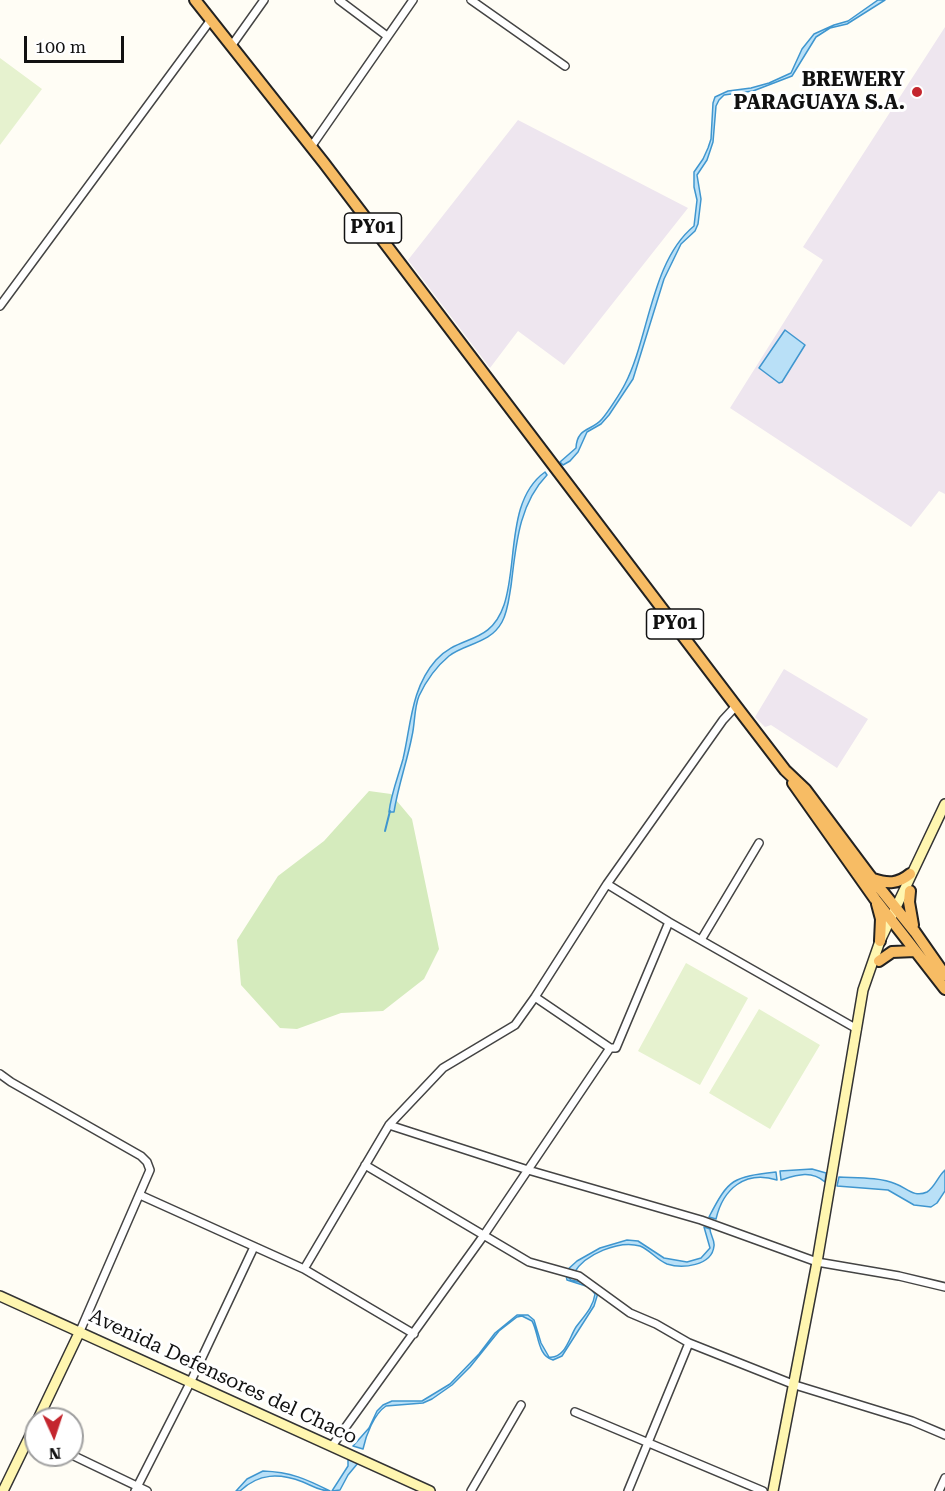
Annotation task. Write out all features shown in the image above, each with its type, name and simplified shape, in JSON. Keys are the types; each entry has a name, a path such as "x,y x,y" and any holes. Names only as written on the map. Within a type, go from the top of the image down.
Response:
{"highway":[{"name":"PY01","path":"195,0 311,147 785,770 874,899 945,989"},
{"name":"PY01","path":"785,770 805,789 899,910 945,975"},
{"path":"873,879 886,883 897,883 910,874"},
{"path":"910,891 910,914 915,932"},
{"path":"874,899 881,919 880,942"},
{"path":"879,961 892,952 915,951"}],"main road":[{"path":"899,910 910,874 945,804"},
{"path":"862,1001 893,923 934,838 937,821"},
{"path":"773,1491 795,1385 863,990 880,942 893,923"},
{"name":"Avenida Defensores del Chaco","path":"0,1296 430,1491"},
{"path":"44,1407 80,1331"},
{"path":"3,1491 24,1452"}],"street":[{"path":"232,45 264,0"},
{"path":"339,0 387,36"},
{"path":"311,147 413,0"},
{"path":"471,0 565,66"},
{"path":"0,306 210,21"},
{"path":"304,1269 389,1125 443,1068 515,1025 607,884 735,706"},
{"path":"701,940 759,843"},
{"path":"607,884 857,1029"},
{"path":"535,997 610,1048 616,1048 669,922"},
{"path":"332,1446 484,1235 610,1048"},
{"path":"0,1074 141,1156 147,1162 150,1170 80,1331"},
{"path":"389,1125 528,1170 701,1220 817,1262 899,1276 945,1287"},
{"path":"365,1165 529,1262 579,1276 630,1313 656,1324 689,1343 795,1385 912,1421 945,1435"},
{"path":"140,1195 304,1269 414,1334"},
{"path":"137,1489 254,1247"},
{"path":"628,1491 689,1343"},
{"path":"471,1491 521,1405"},
{"path":"575,1412 763,1491"},
{"path":"84,1461 137,1489 147,1491"},
{"path":"939,1491 945,1478"}],"shaded area":[{"path":"945,27 945,494 939,491 911,527 730,408 823,260 803,247"},
{"path":"518,120 688,208 564,365 518,331 490,368 408,260"},
{"path":"784,669 868,719 837,768 771,725 765,727 755,717"}],"green space":[{"path":"0,58 42,89 0,145"},
{"path":"369,791 391,794 412,819 439,949 424,979 383,1011 341,1013 297,1029 280,1028 241,985 237,940 278,876 324,841"},
{"path":"686,963 748,998 700,1085 638,1051"},
{"path":"759,1009 820,1045 770,1129 709,1093"}],"water":[{"path":"878,0 885,0 847,24 830,28 816,37 792,76 753,91 724,95 719,100 716,106 713,142 707,160 697,175 701,199 698,224 695,231 681,244 664,279 633,379 609,415 601,424 587,432 578,452 563,465 560,462 576,448 579,436 602,419 623,388 640,345 652,301 668,259 694,226 697,200 694,172 703,159 711,139 715,97 728,91 769,83 791,73 802,49 814,34 848,21"},
{"path":"785,330 805,345 782,382 779,383 759,368"},
{"path":"545,472 547,475 530,500 520,527 504,618 491,635 449,656 425,685 417,701 412,736 394,812 389,812 421,682 436,660 445,652 482,634 498,618 508,589 515,534 524,499 533,484"},
{"path":"812,1169 826,1173 825,1182 809,1175 798,1175 781,1180 780,1171"},
{"path":"945,1170 945,1191 937,1203 931,1207 914,1205 888,1190 837,1186 839,1177 868,1178 889,1182 922,1194 930,1190"},
{"path":"776,1172 777,1180 755,1178 737,1184 724,1199 716,1219 709,1217 722,1194 734,1182 741,1178"},
{"path":"704,1227 710,1229 714,1246 712,1253 702,1262 688,1266 667,1264 640,1246 622,1245 594,1255 579,1266 574,1273 566,1271 577,1261 600,1248 627,1240 638,1241 664,1258 687,1262 701,1258 710,1248"},
{"path":"566,1275 571,1280 590,1284 598,1293 594,1306 562,1356 553,1360 548,1358 541,1349 532,1321 522,1316 517,1317 499,1331 470,1367 452,1385 423,1403 386,1406 371,1425 363,1449 353,1446 369,1428 377,1411 383,1405 392,1401 422,1401 450,1384 479,1354 495,1333 517,1315 528,1315 534,1320 541,1343 549,1357 559,1355 590,1308 595,1294 589,1287 567,1280"},
{"path":"348,1459 358,1463 340,1490 332,1491 348,1466"},
{"path":"263,1471 298,1477 330,1491 286,1477 270,1476 254,1481 240,1491 236,1491 247,1479"}],"waterway":[{"path":"385,831 390,811"}],"place":[{"name":"BREWERY PARAGUAYA S.A.","path":"917,92"}]}
